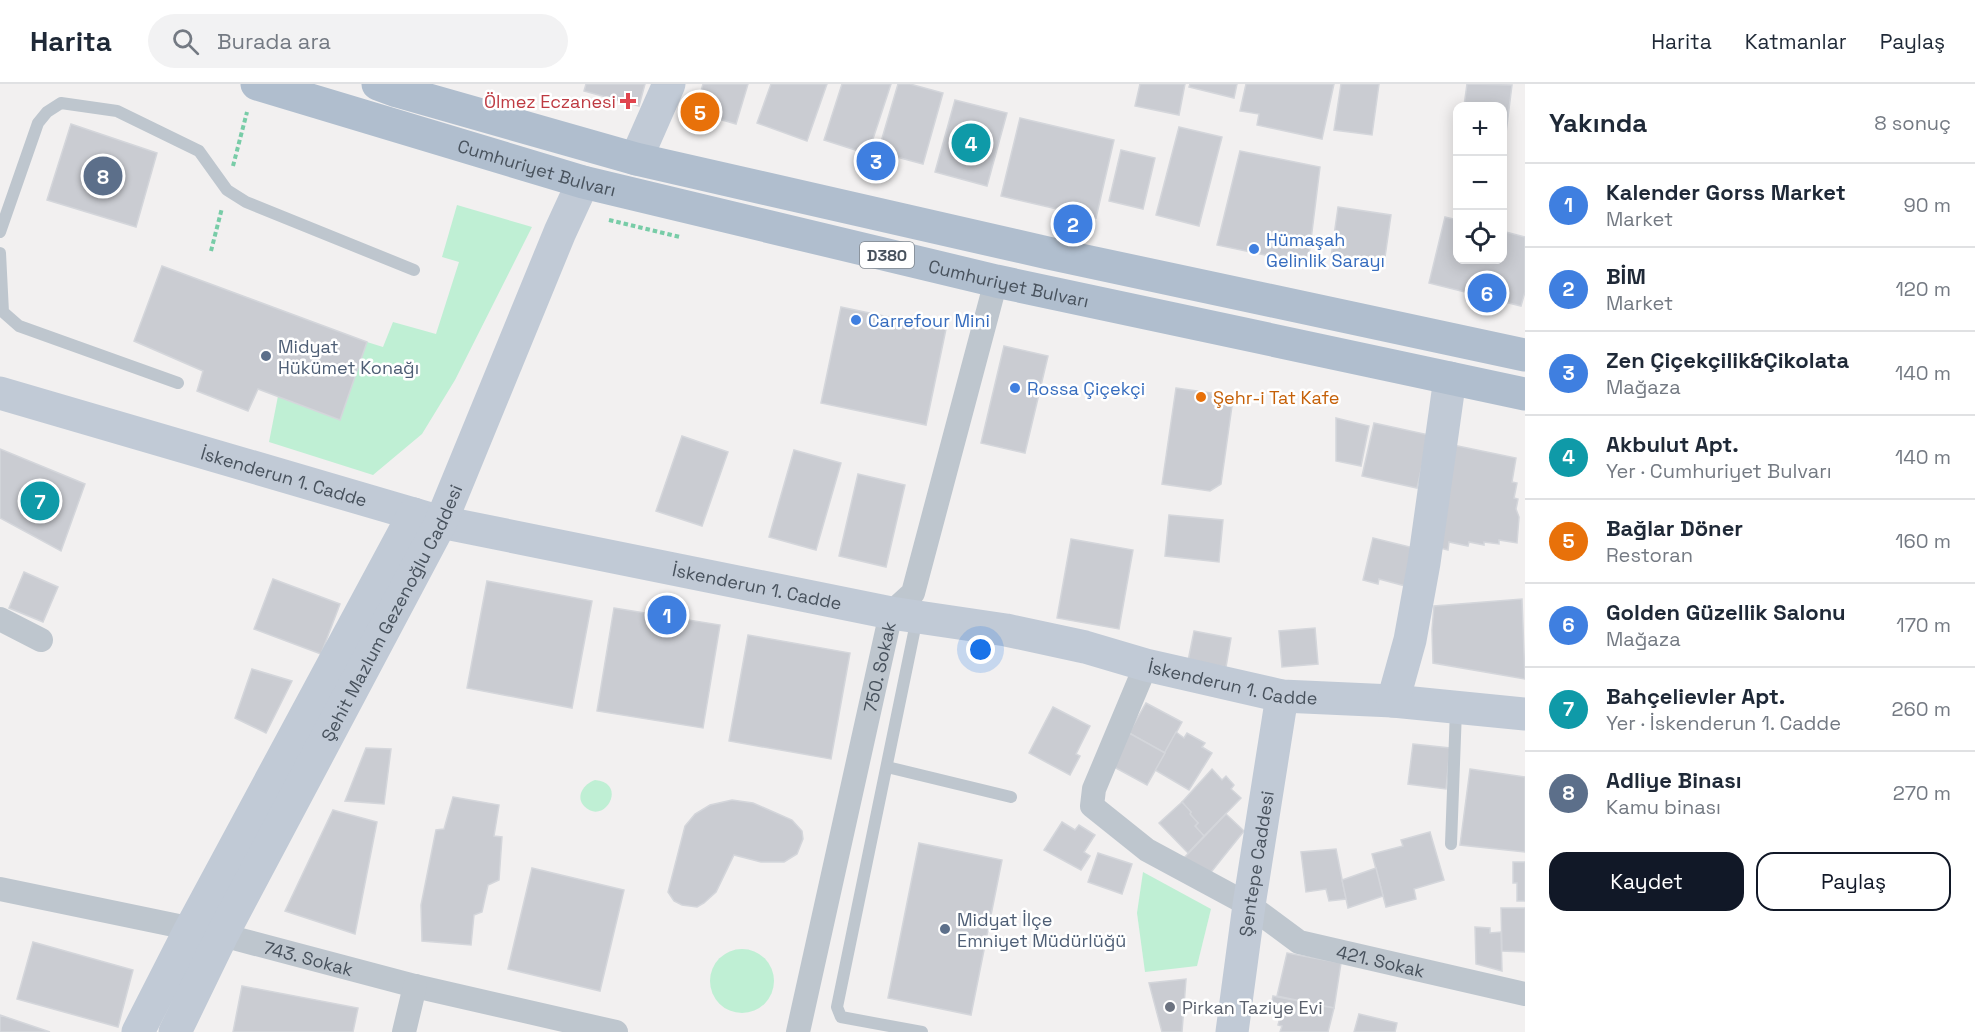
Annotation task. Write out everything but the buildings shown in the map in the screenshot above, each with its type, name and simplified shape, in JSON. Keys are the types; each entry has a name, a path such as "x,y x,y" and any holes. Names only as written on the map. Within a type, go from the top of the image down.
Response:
{"main road":[{"name":"Cumhuriyet Bulvarı","path":"257,84 583,182 996,281 1525,394"},
{"name":"Cumhuriyet Bulvarı","path":"378,84 636,159 1071,258 1525,355"}],"street":[{"path":"636,159 669,84"},
{"name":"Şehit Mazlum Gezenoğlu Caddesi","path":"175,1032 428,518 583,182"},
{"name":"750. Sokak","path":"798,1032 904,615 913,593 996,281"},
{"path":"1393,701 1412,629 1450,378"},
{"name":"İskenderun 1. Cadde","path":"0,393 428,518 904,615 1006,630 1085,647 1146,665 1282,696 1393,701 1525,714"},
{"name":"Şehit Mazlum Gezenoğlu Caddesi","path":"138,1032 190,930 428,518"},
{"path":"0,619 41,640"},
{"name":"421. Sokak","path":"1146,665 1094,789 1092,806 1147,850 1250,905 1299,942 1525,994"},
{"name":"Şentepe Caddesi","path":"1232,1032 1282,696"},
{"name":"743. Sokak","path":"0,889 222,935 579,1027 616,1032"},
{"path":"404,1032 416,986"}],"lane":[{"path":"0,232 38,123 47,112 61,103 117,111 200,151 227,190 246,202 414,270"},
{"path":"0,253 3,312 19,326 178,383"},
{"path":"904,615 887,767 837,1007 841,1017 922,1032"},
{"path":"1451,844 1456,708"},
{"path":"887,767 1011,796"}],"green space":[{"path":"457,205 532,227 455,380 422,434 373,475 269,442 278,396 340,419 367,342 383,347 393,322 436,334 459,262 442,257"},
{"path":"595,780 605,783 612,795 610,802 599,811 592,811 584,806 580,798 584,787"},
{"path":"1143,872 1211,909 1197,966 1145,972 1137,913"},
{"path":"742,949 754,951 765,958 772,969 774,981 772,993 765,1004 754,1011 742,1013 730,1011 719,1004 712,993 710,981 712,969 719,958 730,951"}],"place":[{"name":"Ölmez Eczanesi","path":"628,101"},
{"name":"Bağlar Döner","path":"700,112"},
{"name":"Akbulut Apt.","path":"971,143"},
{"name":"Zen Çiçekçilik&Çikolata","path":"876,161"},
{"name":"Adliye Binası","path":"103,176"},
{"name":"BİM","path":"1073,224"},
{"name":"Hümaşah Gelinlik Sarayı","path":"1254,249"},
{"name":"Golden Güzellik Salonu","path":"1487,293"},
{"name":"Carrefour Mini","path":"856,320"},
{"name":"Midyat Hükümet Konağı","path":"266,356"},
{"name":"Rossa Çiçekçi","path":"1015,388"},
{"name":"Şehr-i Tat Kafe","path":"1201,397"},
{"name":"Bahçelievler Apt.","path":"40,501"},
{"name":"Kalender Gorss Market","path":"667,615"},
{"name":"Midyat İlçe Emniyet Müdürlüğü","path":"945,929"},
{"name":"Pirkan Taziye Evi","path":"1170,1007"}]}
